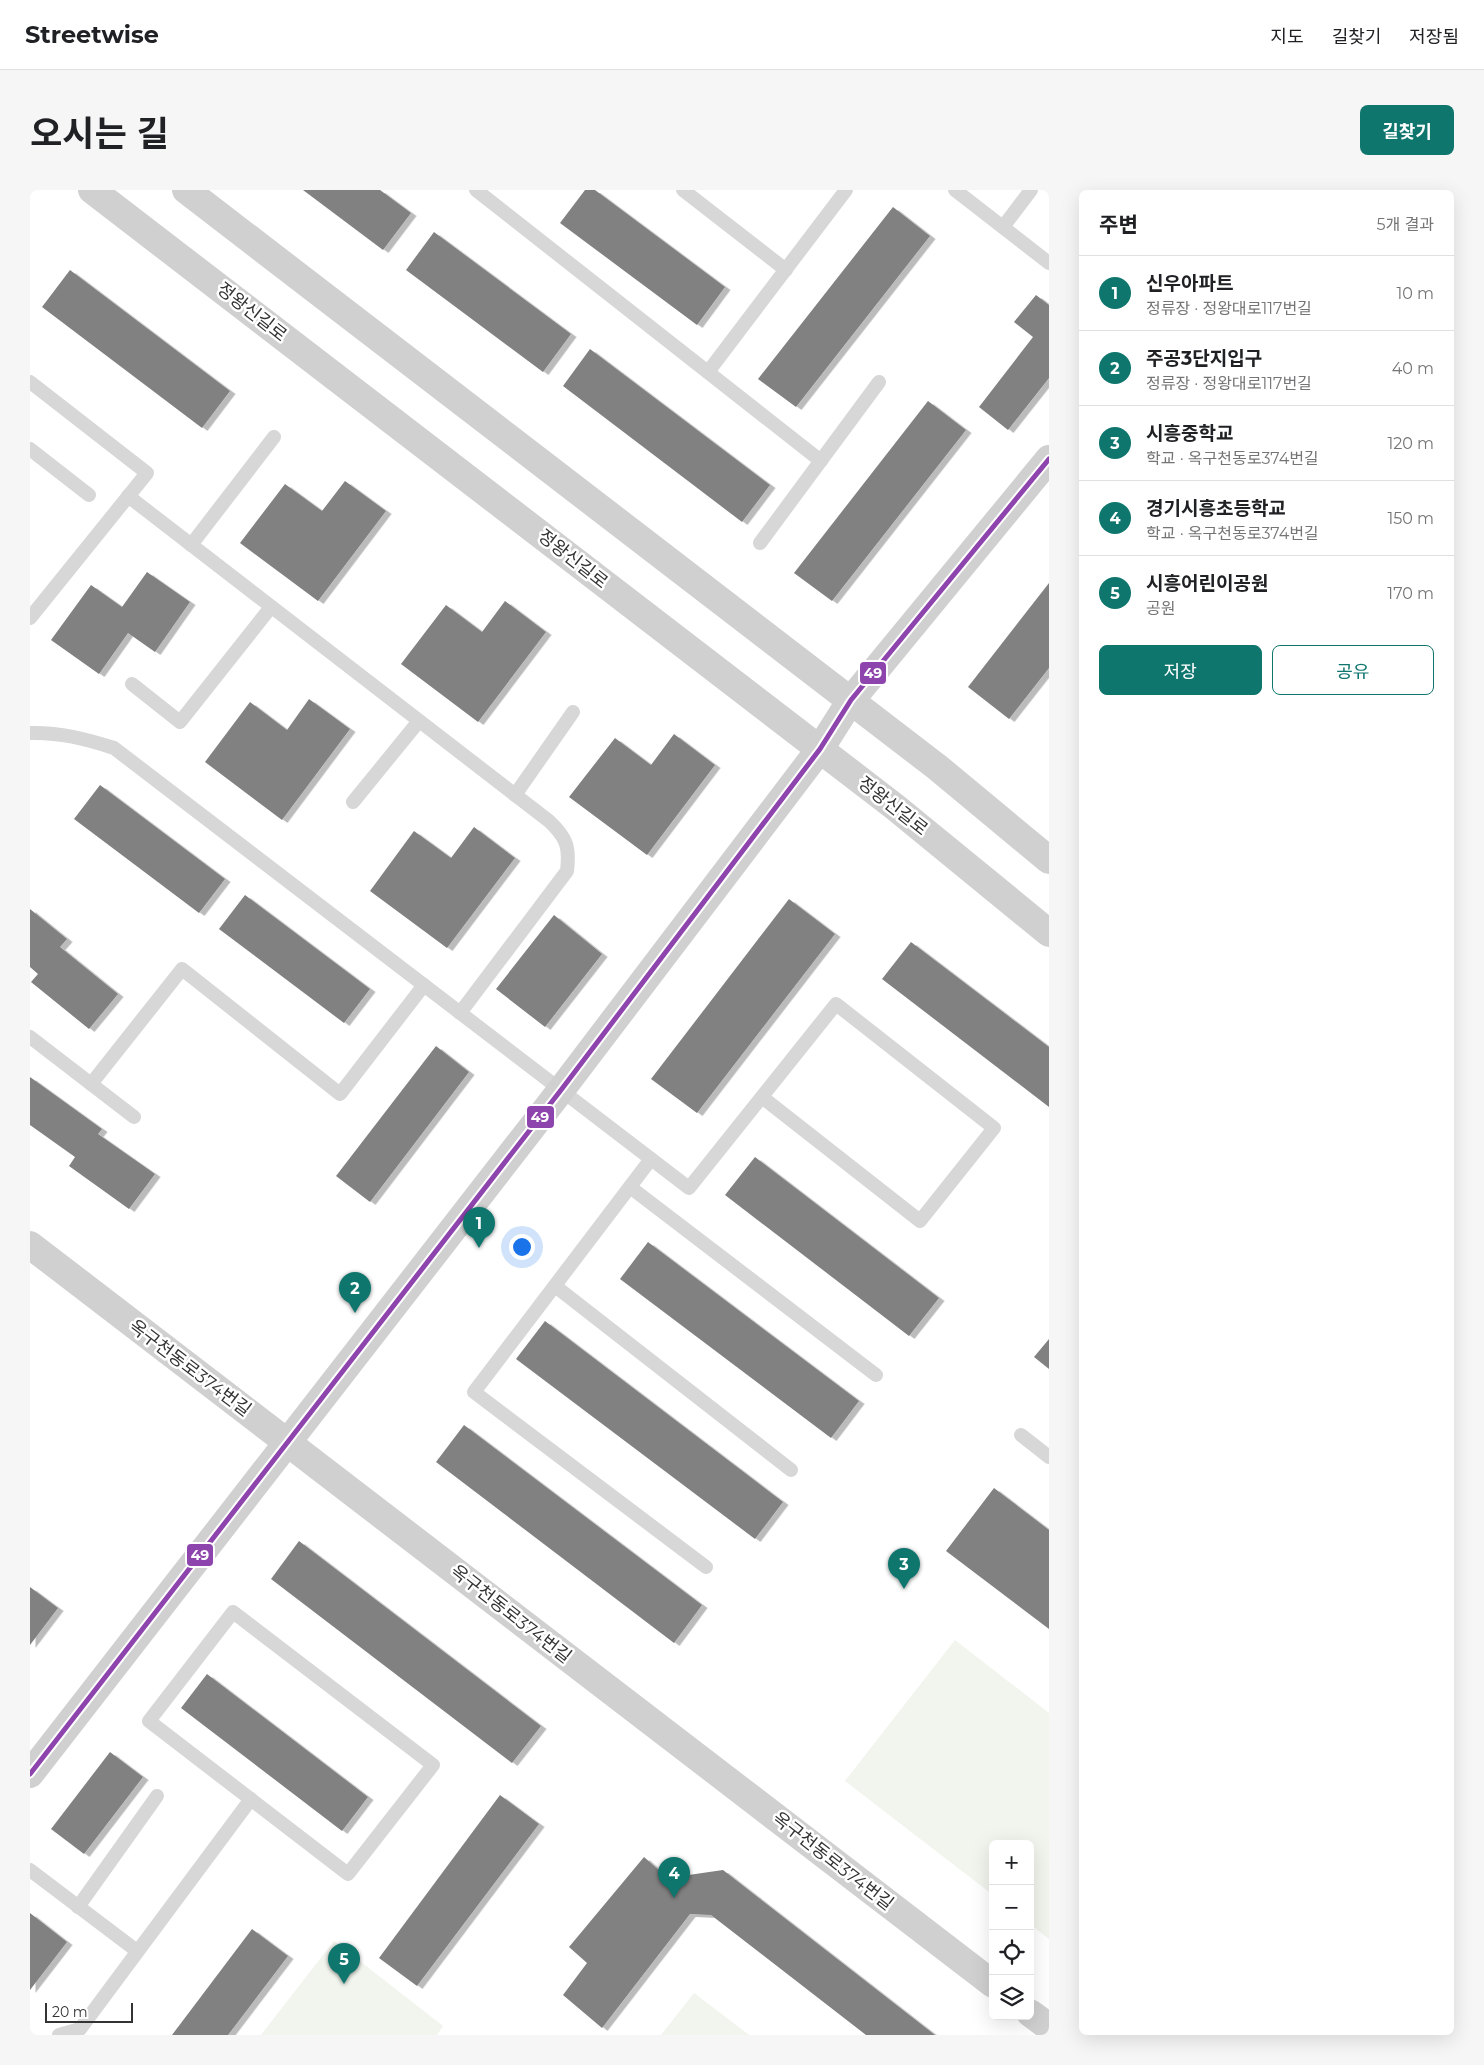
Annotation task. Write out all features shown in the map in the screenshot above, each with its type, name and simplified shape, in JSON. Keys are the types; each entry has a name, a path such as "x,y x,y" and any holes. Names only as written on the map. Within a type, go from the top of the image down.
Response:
{"street":[{"name":"정왕신길로","path":"92,190 896,807 1049,933"},
{"path":"186,190 851,700 937,767 1049,860"},
{"path":"30,1774 561,1090 820,749 851,700 1049,459"},
{"name":"옥구천동로374번길","path":"30,1245 989,1981"},
{"path":"1034,2016 1049,2027"}],"lane":[{"path":"476,190 821,461"},
{"path":"683,190 786,270"},
{"path":"708,372 846,190"},
{"path":"955,190 1049,263"},
{"path":"1003,227 1031,190"},
{"path":"30,382 146,473 30,618"},
{"path":"760,543 879,382"},
{"path":"191,545 274,437"},
{"path":"30,449 89,495"},
{"path":"128,496 563,834 570,853 567,871 460,1012"},
{"path":"132,684 180,722 272,607"},
{"path":"515,795 573,712"},
{"path":"353,802 419,721"},
{"path":"30,733 49,732 94,741 114,748 689,1188 836,1004 994,1128 920,1221 762,1097"},
{"path":"91,1084 182,969 340,1094 424,985"},
{"path":"30,1037 134,1117"},
{"path":"651,1159 474,1392 706,1567"},
{"path":"630,1187 876,1375"},
{"path":"555,1286 791,1470"},
{"path":"1021,1436 1049,1457"},
{"path":"233,1612 432,1765 348,1874 250,1799 149,1721 233,1612"},
{"path":"78,1906 157,1796"},
{"path":"59,2035 80,2028 250,1799"},
{"path":"30,1870 137,1951"}],"shaded area":[{"path":"955,1640 1049,1713 1049,1939 1034,1927 1034,1840 989,1840 989,1892 845,1781"},
{"path":"334,1941 443,2026 437,2035 261,2035"},
{"path":"694,1993 749,2035 661,2035"}],"building":[{"path":"303,190 380,190 411,213 383,250"},
{"path":"585,190 595,190 725,287 697,325 560,223"},
{"path":"893,207 930,236 796,407 758,379"},
{"path":"434,232 571,334 543,372 406,270"},
{"path":"70,270 230,391 202,428 42,307"},
{"path":"1036,295 1049,305 1049,378 1008,430 979,407 1033,337 1014,322"},
{"path":"590,349 770,485 742,522 563,386"},
{"path":"928,401 966,430 832,601 794,573"},
{"path":"345,481 386,511 318,601 240,543 285,484 322,511"},
{"path":"147,572 190,602 155,652 128,633 99,674 51,640 91,585 122,607"},
{"path":"1049,583 1049,668 1009,719 968,687"},
{"path":"505,601 546,632 478,722 401,664 446,605 482,632"},
{"path":"309,699 350,729 282,820 205,762 250,702 287,730"},
{"path":"674,734 715,765 647,855 569,797 615,738 651,765"},
{"path":"100,785 225,879 199,913 74,819"},
{"path":"474,827 515,858 447,948 370,891 414,831 451,858"},
{"path":"245,895 370,989 344,1023 219,929"},
{"path":"789,899 835,934 697,1113 651,1079"},
{"path":"30,909 67,939 60,947 118,994 89,1029 31,982 38,974 30,967"},
{"path":"554,915 602,954 545,1027 496,989"},
{"path":"911,942 1049,1047 1049,1107 882,979"},
{"path":"436,1046 469,1072 370,1202 336,1176"},
{"path":"30,1077 102,1129 98,1134 155,1174 129,1209 69,1166 75,1157 30,1125"},
{"path":"755,1157 939,1298 909,1336 725,1195"},
{"path":"648,1242 859,1401 831,1438 620,1279"},
{"path":"545,1321 783,1502 755,1539 516,1359"},
{"path":"1049,1339 1049,1369 1034,1357"},
{"path":"464,1425 702,1605 674,1643 436,1462"},
{"path":"994,1488 1049,1530 1049,1629 946,1551"},
{"path":"299,1541 541,1726 512,1763 271,1579"},
{"path":"30,1587 58,1608 30,1645"},
{"path":"207,1674 368,1797 342,1831 181,1708"},
{"path":"110,1752 143,1777 84,1854 51,1829"},
{"path":"500,1795 539,1824 417,1986 379,1958"},
{"path":"644,1857 668,1878 723,1870 935,2035 866,2035 711,1915 690,1914 602,2028 563,1995 587,1963 569,1947"},
{"path":"30,1913 67,1942 30,1990"},
{"path":"252,1929 288,1956 228,2035 172,2035"}],"transit line":[{"name":"49","path":"30,1774 561,1090 820,749 851,700 1049,459"}],"place":[{"name":"신우아파트","path":"479,1248"},
{"name":"주공3단지입구","path":"355,1313"},
{"name":"시흥중학교","path":"904,1589"},
{"name":"경기시흥초등학교","path":"674,1898"},
{"name":"시흥어린이공원","path":"344,1984"}]}
